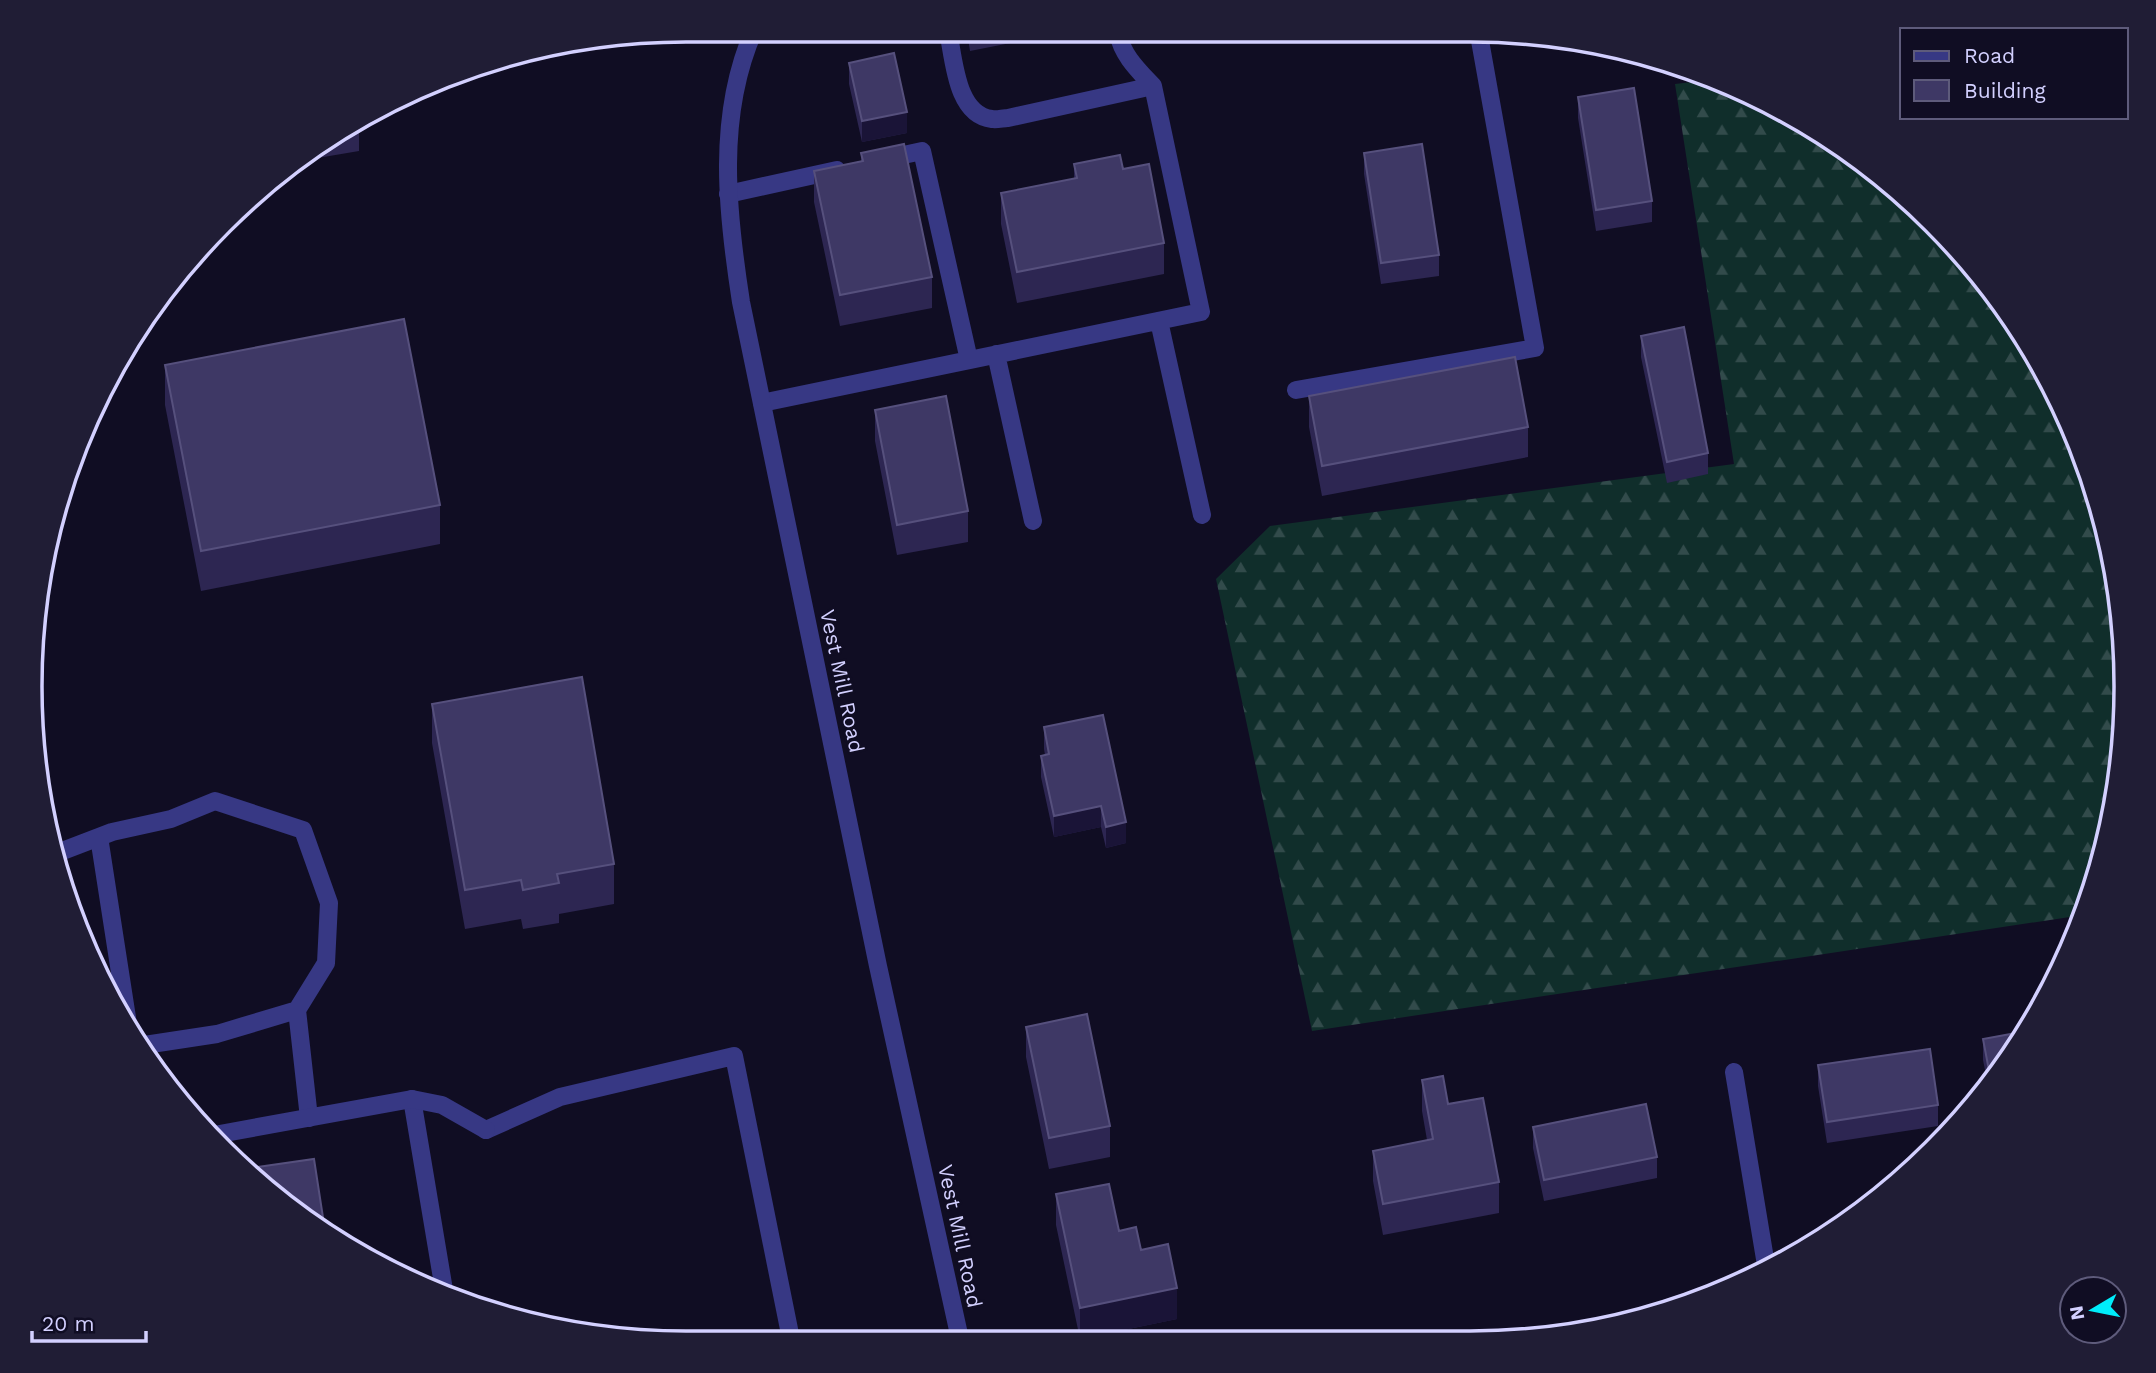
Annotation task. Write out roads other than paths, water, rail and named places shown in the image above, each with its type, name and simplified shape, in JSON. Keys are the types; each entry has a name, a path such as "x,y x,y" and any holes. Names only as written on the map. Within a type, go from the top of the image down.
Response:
{"street":[{"name":"Vest Mill Road","path":"750,42 734,93 728,150 731,236 740,302 881,979 958,1331"},
{"path":"950,42 963,98 973,111 991,119 1009,118 1153,86"},
{"path":"762,403 1201,312 1153,86 1133,64 1120,42"},
{"path":"1296,390 1535,348 1480,42"},
{"path":"728,194 922,151 969,360"},
{"path":"1159,321 1202,515"},
{"path":"996,354 1032,521"},
{"path":"64,851 112,832 171,819 215,802 303,830 329,903 326,962 296,1010 309,1118"},
{"path":"99,837 125,1003"},
{"path":"150,1044 217,1034 296,1010"},
{"path":"223,1133 412,1099 442,1105 486,1129 560,1097 734,1056 789,1331"},
{"path":"1734,1072 1765,1260"},
{"path":"412,1099 443,1283"}]}
